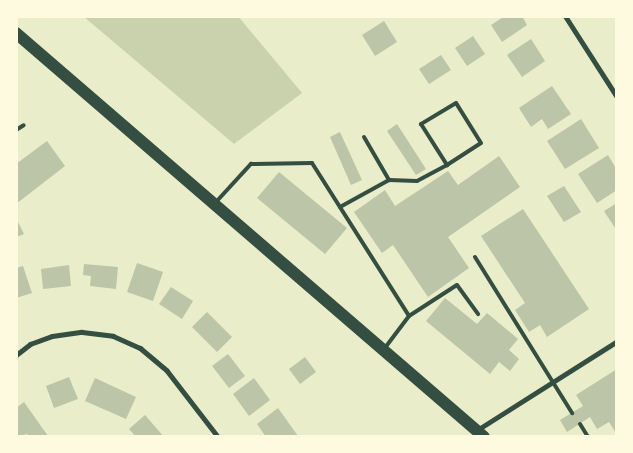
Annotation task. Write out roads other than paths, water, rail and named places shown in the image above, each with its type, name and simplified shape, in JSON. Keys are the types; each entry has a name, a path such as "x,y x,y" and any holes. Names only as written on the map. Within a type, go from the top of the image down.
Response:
{"main road":[{"path":"16,33 481,433"}],"street":[{"path":"565,16 617,97"},
{"path":"16,355 30,344 52,336 82,332 113,336 140,348 167,370 218,437"},
{"path":"481,433 554,381 617,341"}],"lane":[{"path":"340,207 389,180 417,181 447,165 481,144 456,102 421,124 447,165"},
{"path":"16,130 24,125"},
{"path":"364,137 389,180"},
{"path":"214,204 251,164 312,163 409,316"},
{"path":"475,257 554,381 572,413"},
{"path":"384,350 409,316 457,285 478,314"},
{"path":"580,424 588,437"}]}
